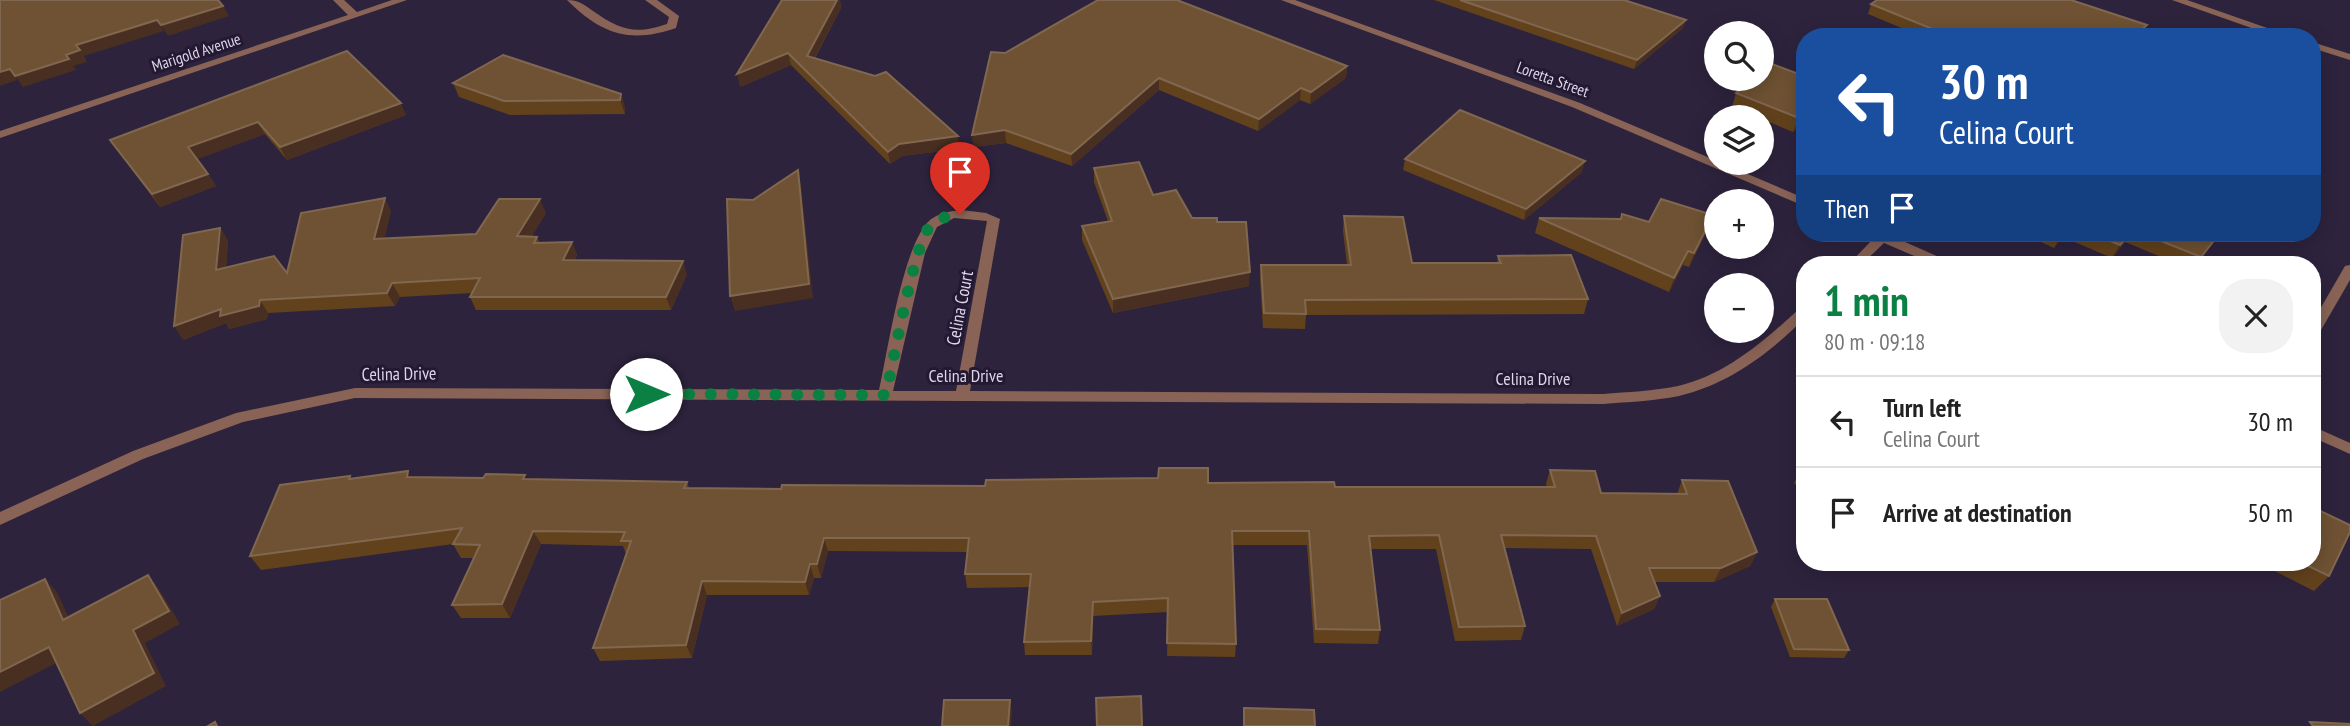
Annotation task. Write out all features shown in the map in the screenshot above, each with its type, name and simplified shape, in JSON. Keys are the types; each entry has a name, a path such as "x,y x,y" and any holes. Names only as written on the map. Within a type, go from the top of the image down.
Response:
{"street":[{"path":"338,0 355,16"},
{"name":"Marigold Avenue","path":"0,135 402,0"},
{"path":"572,0 613,29 647,36 672,26 674,16 649,0"},
{"name":"Loretta Street","path":"1286,0 1576,105 1796,199"},
{"path":"2177,0 2261,28"},
{"path":"2321,48 2350,57"},
{"name":"Celina Court","path":"886,395 918,248 930,226 943,218 960,214 994,219 962,395"},
{"path":"1861,256 1872,242"},
{"path":"1893,242 1924,256"},
{"path":"2321,319 2350,269"},
{"name":"Celina Drive","path":"0,519 138,455 241,417 342,395 433,392 1604,399 1687,389 1727,374 1763,352 1796,320"},
{"path":"2321,435 2350,449"}],"building":[{"path":"0,0 218,0 223,6 161,25 157,20 76,45 80,50 66,55 69,59 15,76 10,69 0,72"},
{"path":"782,0 837,0 807,56 875,76 886,72 958,136 899,144 888,152 788,53 737,74"},
{"path":"1098,0 1177,0 1347,66 1311,92 1301,88 1259,119 1159,78 1071,154 1005,130 972,135 991,52 1005,53"},
{"path":"1460,0 1624,0 1686,20 1637,60"},
{"path":"1877,0 2071,0 2147,25 2144,28 1930,28 1871,4"},
{"path":"347,51 401,103 280,147 258,122 188,147 208,174 152,194 110,140"},
{"path":"503,55 621,94 620,100 504,101 453,83"},
{"path":"1774,65 1796,73 1796,117 1774,108 1774,105 1766,105 1736,93 1774,91"},
{"path":"1460,110 1585,161 1526,209 1405,159"},
{"path":"1139,162 1153,195 1176,190 1192,218 1217,218 1217,222 1246,222 1250,272 1113,299 1082,226 1112,221 1094,168"},
{"path":"798,170 809,284 730,296 727,199 753,200"},
{"path":"385,198 374,239 476,234 499,199 540,199 517,236 537,237 534,243 572,242 563,260 683,261 666,297 470,297 480,278 392,283 387,293 260,300 259,306 220,316 221,309 174,326 183,235 220,228 216,270 274,256 287,273 301,213"},
{"path":"1661,199 1704,212 1704,233 1694,253 1688,251 1674,278 1539,218 1621,219 1622,214 1649,222"},
{"path":"1344,216 1403,217 1412,263 1501,263 1498,256 1571,255 1588,299 1305,300 1306,314 1264,313 1261,265 1351,265"},
{"path":"2164,242 2213,242 2202,256"},
{"path":"1159,468 1208,468 1208,483 1334,482 1335,487 1555,487 1550,470 1595,471 1601,493 1687,494 1682,480 1728,481 1757,552 1721,568 1649,568 1660,596 1622,613 1596,536 1501,535 1525,626 1459,627 1439,535 1369,536 1380,630 1316,629 1309,531 1232,531 1236,644 1167,643 1168,598 1093,602 1091,641 1024,642 1031,574 965,574 969,538 824,538 817,564 810,564 805,582 702,581 686,645 593,648 631,541 621,541 625,532 533,531 502,604 452,605 480,545 453,544 462,528 250,556 280,485 350,476 349,479 408,471 407,477 483,478 486,474 525,475 523,479 687,482 684,488 781,489 782,485 985,486 986,480 1158,478"},
{"path":"2321,511 2350,525 2350,532 2329,576 2319,571 2321,571"},
{"path":"148,575 169,611 133,630 154,673 80,713 49,647 0,672 0,600 45,579 63,620"},
{"path":"1775,599 1827,599 1849,650 1794,649"},
{"path":"1141,696 1142,726 1097,726 1096,698"},
{"path":"944,700 1010,700 1008,726 942,726"},
{"path":"1244,708 1314,710 1315,726 1244,726"},
{"path":"2310,722 2350,724 2350,726 2313,726"}],"route":[{"path":"646,394 886,395 918,248 930,226 943,218 960,214"}]}
